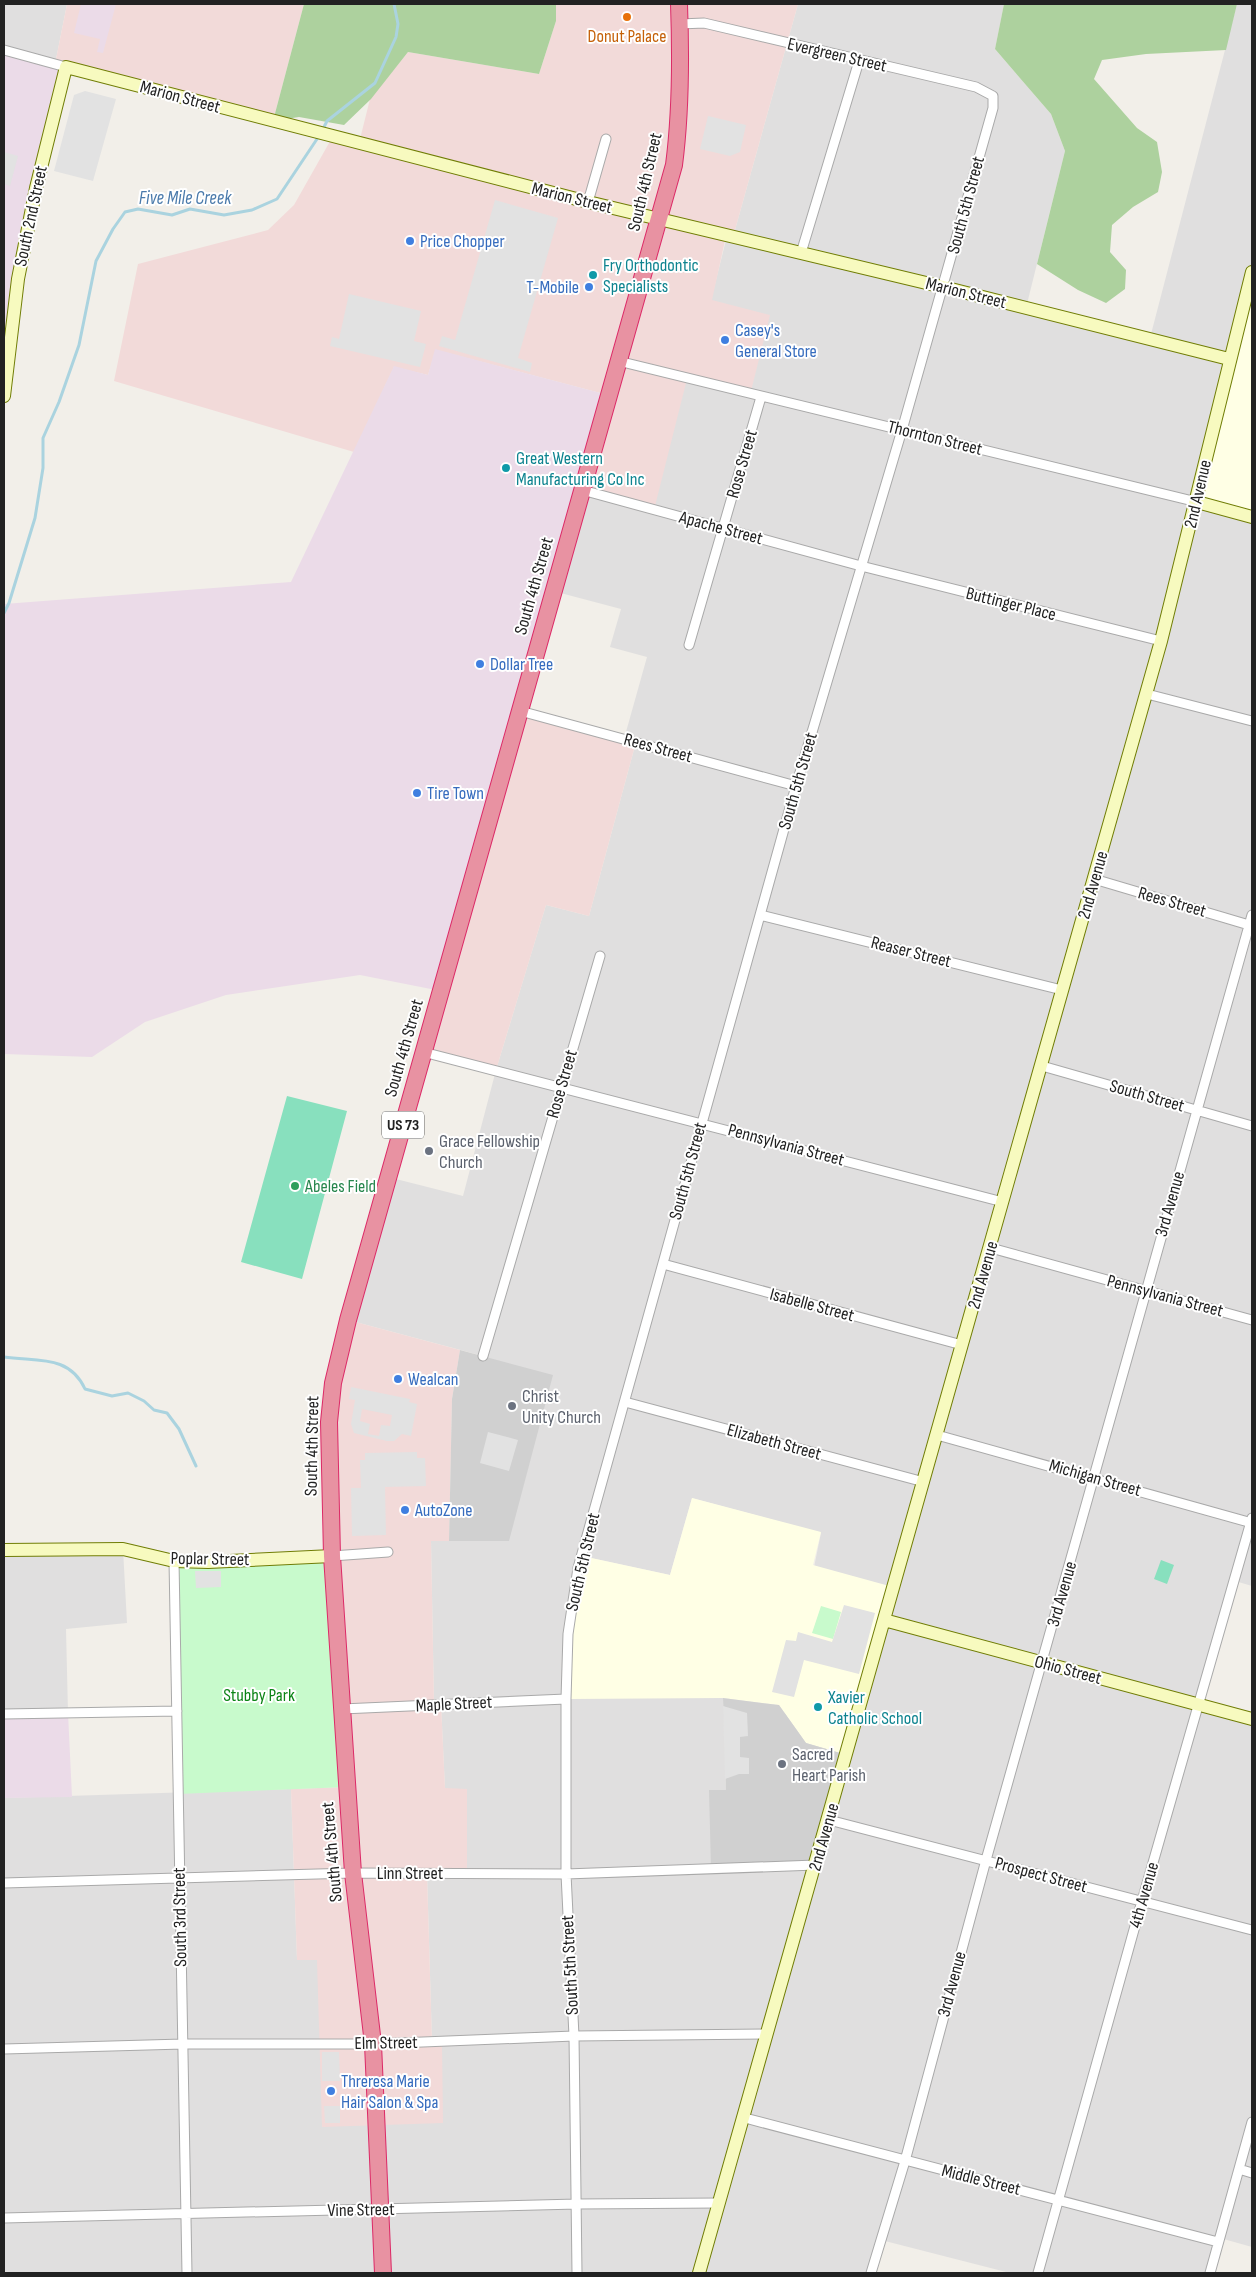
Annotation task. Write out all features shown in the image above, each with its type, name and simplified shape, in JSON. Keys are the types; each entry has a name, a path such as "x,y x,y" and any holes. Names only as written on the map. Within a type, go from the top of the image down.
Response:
{"highway":[{"name":"South 4th Street","path":"383,2273 373,2044 353,1873 332,1556 329,1459 333,1383 348,1320 423,1052 674,165 680,116 679,4"}],"street":[{"name":"Evergreen Street","path":"680,24 704,23 976,87 993,96"},
{"name":"Marion Street","path":"4,50 658,220 944,287 1230,359"},
{"path":"802,253 859,61"},
{"name":"South 2nd Street","path":"4,396 18,279 36,188 66,67"},
{"name":"South 5th Street","path":"577,2273 574,2036 566,1874 566,1699 568,1634 578,1568 796,786 944,287 993,108 993,96"},
{"path":"588,202 606,139"},
{"name":"2nd Avenue","path":"699,2273 745,2118 767,2034 991,1248 1161,641 1197,502 1252,272"},
{"name":"Thornton Street","path":"618,362 1197,502 1252,517"},
{"name":"Rose Street","path":"688,645 724,529 761,397"},
{"name":"Apache Street","path":"582,490 861,566"},
{"name":"Buttinger Place","path":"861,566 1161,641"},
{"path":"1146,694 1252,720"},
{"name":"Rees Street","path":"520,710 796,786"},
{"name":"Rees Street","path":"1094,879 1249,925"},
{"name":"Reaser Street","path":"760,914 1062,990"},
{"name":"3rd Avenue","path":"871,2273 904,2161 986,1860 1252,915"},
{"name":"Rose Street","path":"483,1356 560,1087 600,956"},
{"name":"Pennsylvania Street","path":"423,1052 1003,1202"},
{"name":"South Street","path":"1042,1066 1252,1126"},
{"name":"Pennsylvania Street","path":"991,1248 1252,1320"},
{"name":"Isabelle Street","path":"663,1264 962,1346"},
{"name":"Elizabeth Street","path":"625,1402 924,1482"},
{"name":"Michigan Street","path":"937,1434 1252,1521"},
{"name":"4th Avenue","path":"1038,2273 1142,1901 1252,1521"},
{"name":"Poplar Street","path":"4,1550 123,1549 174,1561 208,1562 388,1552"},
{"name":"South 3rd Street","path":"174,1561 187,2273"},
{"name":"Ohio Street","path":"884,1620 1252,1719"},
{"name":"Maple Street","path":"342,1709 566,1699"},
{"path":"4,1714 177,1711"},
{"name":"Prospect Street","path":"829,1820 1252,1930"},
{"name":"Linn Street","path":"4,1883 353,1873 566,1874 816,1865"},
{"name":"Elm Street","path":"4,2049 183,2044 373,2044 574,2036 767,2034"},
{"name":"Middle Street","path":"745,2118 1218,2242"},
{"path":"1210,2273 1252,2122"},
{"path":"1239,2169 1252,2173"},
{"name":"Vine Street","path":"4,2218 719,2202"}],"shaded area":[{"path":"4,4 67,4 55,64 4,50"},
{"path":"67,4 304,4 273,121 55,64"},
{"path":"81,4 116,4 103,53 97,52 100,39 74,33"},
{"path":"556,4 798,4 733,237 726,236 712,300 770,315 750,395 687,379 654,510 582,490 608,395 436,350 428,375 394,367 354,452 114,381 138,264 268,230 294,205 333,136 359,143 370,99 408,52 539,74 556,21"},
{"path":"798,4 1004,4 995,49 1051,114 1065,151 1026,308 1150,338 1237,4 1252,4 1252,1586 1235,1581 1200,1705 1252,1719 1252,2247 1220,2238 1210,2273 1010,2273 881,2240 871,2273 4,2273 4,1798 291,1789 297,1960 317,1960 432,2042 427,1873 467,1789 445,1789 441,1704 434,1704 431,1541 509,1541 483,1356 348,1320 388,1177 463,1196 496,1070 546,905 589,916 636,742 624,739 647,657 610,647 621,609 553,591 582,490 687,379 711,300 727,236 733,237","holes":["692,1498 821,1533 753,1866 709,1790 726,1790 723,1698 582,1556 670,1575"]},
{"path":"4,50 66,67 36,188 4,396"},
{"path":"85,91 116,99 93,181 54,171 74,95"},
{"path":"708,116 746,125 740,152 730,156 700,149"},
{"path":"4,152 18,156 10,186 4,184"},
{"path":"495,200 558,218 518,358 532,363 530,372 439,346 442,336 455,340"},
{"path":"1252,272 1252,517 1197,502"},
{"path":"349,294 421,311 414,341 426,344 420,367 330,346 332,337 339,339"},
{"path":"435,349 608,395 441,991 360,975 226,995 145,1022 92,1057 4,1054 4,604 291,582 394,366 428,375"},
{"path":"520,711 636,742 589,916 546,905 496,1070 423,1052"},
{"path":"348,1320 460,1350 452,1399 449,1541 431,1541 434,1704 441,1704 445,1788 467,1789 467,1873 427,1874 432,2042 442,2042 443,2123 322,2127 317,1960 297,1960 291,1789 347,1787 329,1468"},
{"path":"460,1350 553,1375 509,1541 449,1541 452,1399"},
{"path":"351,1387 410,1399 409,1402 417,1404 411,1436 402,1434 394,1441 387,1441 354,1433 351,1424 355,1400 349,1399","holes":["362,1409 392,1415 390,1426 381,1425 379,1436 368,1434 370,1424 360,1421"]},
{"path":"488,1432 518,1440 509,1471 480,1463"},
{"path":"417,1452 417,1458 425,1458 426,1486 385,1487 386,1535 352,1536 351,1488 361,1488 360,1460 365,1460 365,1453"},
{"path":"692,1498 821,1532 813,1565 893,1587 847,1755 806,1743 779,1705 723,1698 566,1699 568,1634 582,1556 670,1575"},
{"path":"123,1549 127,1623 66,1629 68,1713 4,1714 4,1550"},
{"path":"195,1571 221,1571 221,1587 196,1588"},
{"path":"844,1605 875,1613 859,1674 804,1660 794,1697 772,1692 786,1640 796,1641 798,1632 832,1642"},
{"path":"723,1698 779,1705 806,1743 847,1755 816,1865 711,1869 709,1790 726,1790"},
{"path":"723,1706 747,1713 748,1736 740,1737 740,1757 749,1758 749,1774 739,1774 725,1779"},
{"path":"68,1713 72,1797 4,1798 4,1714"},
{"path":"322,2052 339,2052 340,2081 322,2081"},
{"path":"324,2106 340,2106 340,2123 325,2123"}],"green space":[{"path":"304,4 556,4 556,21 539,74 408,52 371,99 344,125 299,117 273,121"},
{"path":"1004,4 1237,4 1226,50 1146,54 1102,60 1094,79 1137,128 1157,142 1162,172 1158,192 1133,207 1112,225 1110,252 1126,270 1125,289 1106,303 1078,290 1037,264 1065,151 1051,114 995,49"},
{"name":"Abeles Field","path":"287,1096 347,1111 302,1279 241,1262"},
{"name":"Stubby Park","path":"332,1556 347,1787 178,1794 174,1561"},
{"path":"1161,1560 1174,1565 1167,1584 1154,1579"},
{"path":"821,1606 841,1612 833,1639 812,1633"}],"waterway":[{"name":"Five Mile Creek","path":"322,131 327,121 375,83 396,37 398,24 394,4"},
{"name":"Five Mile Creek","path":"4,613 9,603 35,518 43,468 43,438 59,402 79,345 96,261 113,229 125,212 138,209 172,215 190,209 224,215 252,210 277,199 319,136"},
{"path":"4,1357 39,1360 61,1365 70,1370 85,1389 112,1396 128,1393 144,1401 154,1410 167,1413 179,1429 196,1466"}],"place":[{"name":"Donut Palace","path":"627,17"},
{"name":"Price Chopper","path":"410,241"},
{"name":"Fry Orthodontic Specialists","path":"593,275"},
{"name":"T-Mobile","path":"589,287"},
{"name":"Casey's General Store","path":"725,340"},
{"name":"Great Western Manufacturing Co Inc","path":"506,468"},
{"name":"Dollar Tree","path":"480,664"},
{"name":"Tire Town","path":"417,793"},
{"name":"Grace Fellowship Church","path":"429,1151"},
{"name":"Abeles Field","path":"295,1186"},
{"name":"Wealcan","path":"398,1379"},
{"name":"Christ Unity Church","path":"512,1406"},
{"name":"AutoZone","path":"405,1510"},
{"name":"Xavier Catholic School","path":"818,1707"},
{"name":"Sacred Heart Parish","path":"782,1764"},
{"name":"Threresa Marie Hair Salon & Spa","path":"331,2091"}]}
